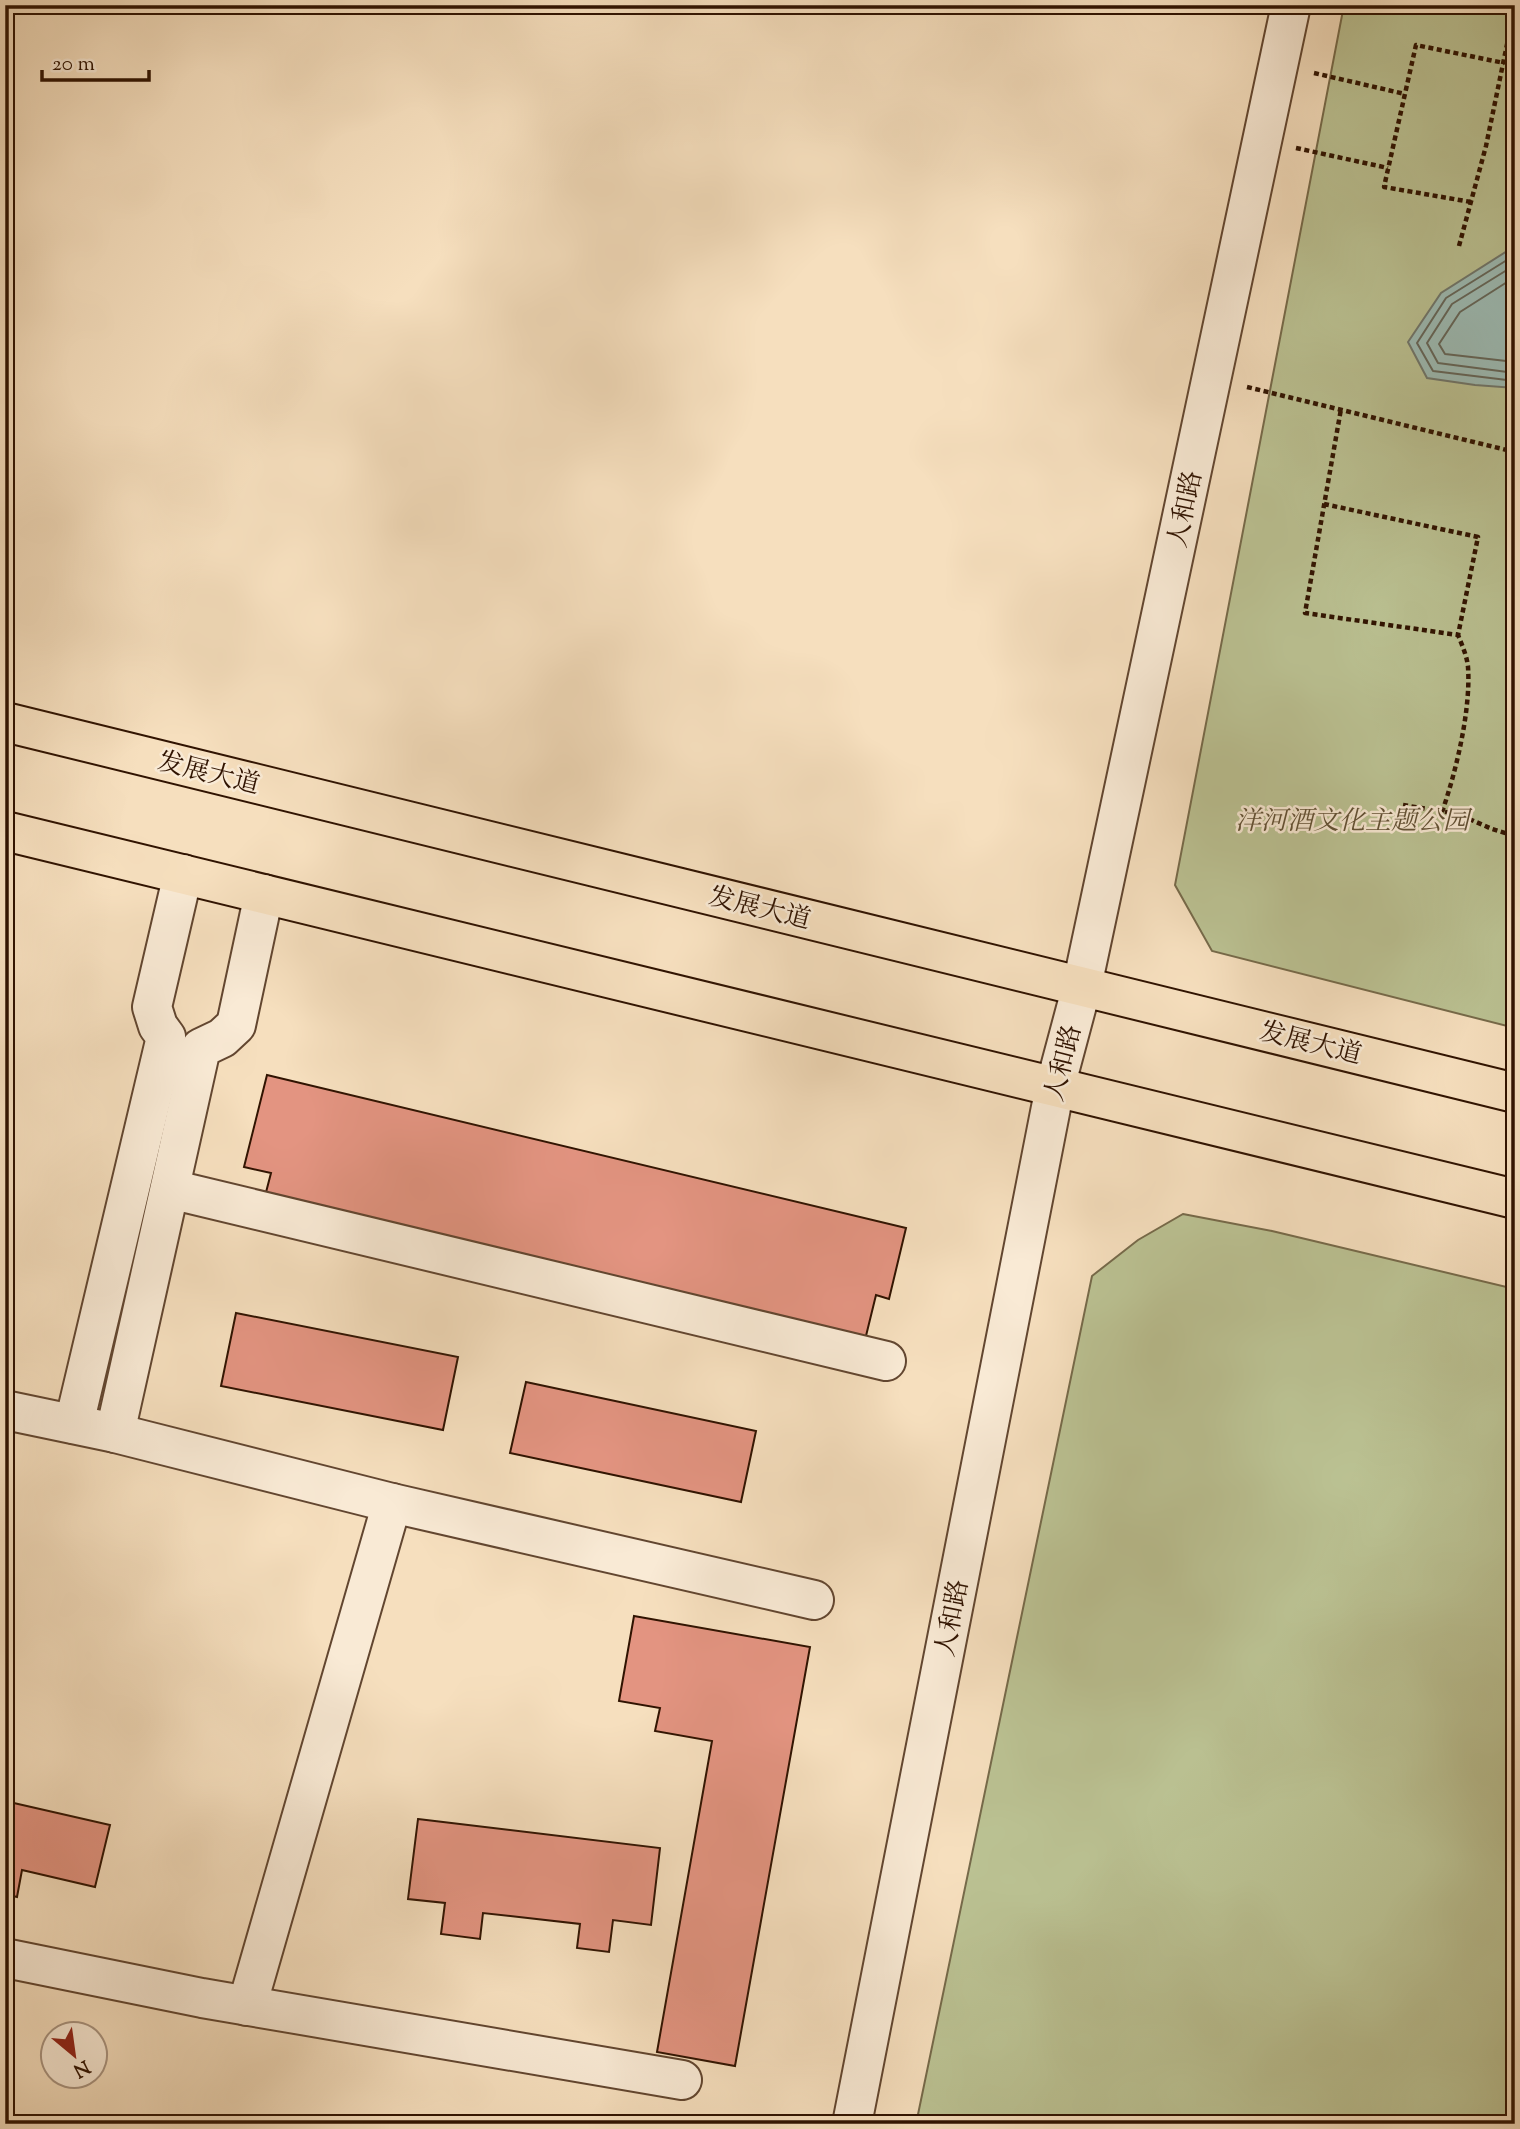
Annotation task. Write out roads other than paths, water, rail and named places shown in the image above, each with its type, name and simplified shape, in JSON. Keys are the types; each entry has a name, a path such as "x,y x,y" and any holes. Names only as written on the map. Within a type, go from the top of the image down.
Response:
{"main road":[{"name":"发展大道","path":"5,723 1515,1093"},
{"path":"5,831 1515,1199"}],"street":[{"name":"人和路","path":"852,2124 1055,1087 1082,986 1291,5"},
{"path":"74,1424 166,1037 158,1026 152,1007 183,874"},
{"path":"115,1433 201,1048 222,1038 236,1025 264,894"},
{"path":"170,1189 886,1361"},
{"path":"5,1410 115,1433 392,1503 814,1600"},
{"path":"247,2006 392,1503"},
{"path":"5,1958 247,2006 682,2080"}],"water":[{"path":"1515,246 1515,388 1427,378 1408,342 1441,293"}],"park label":[{"name":"洋河酒文化主题公园","path":"1352,820"}]}
